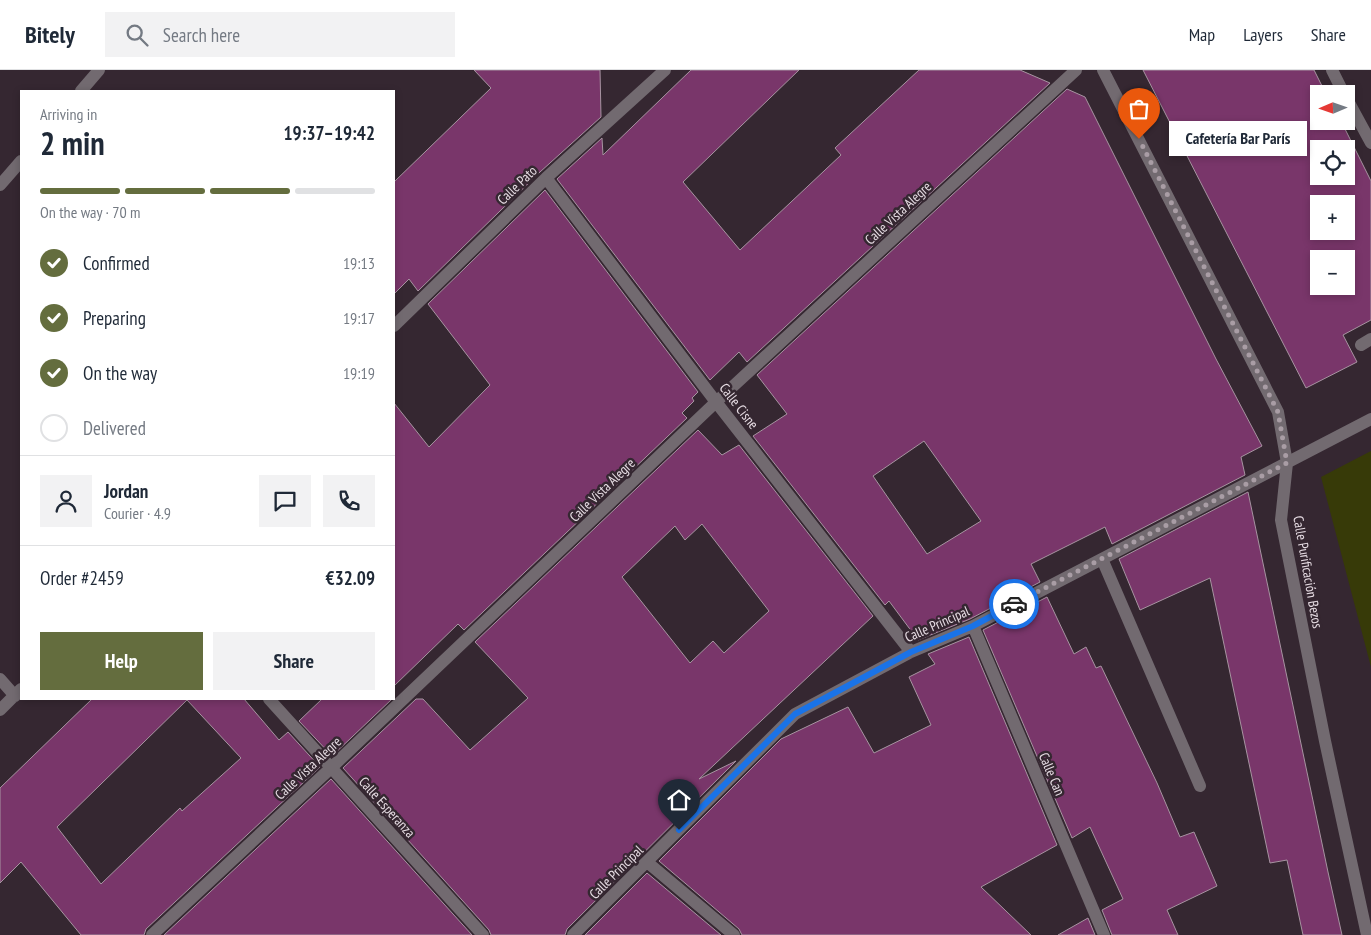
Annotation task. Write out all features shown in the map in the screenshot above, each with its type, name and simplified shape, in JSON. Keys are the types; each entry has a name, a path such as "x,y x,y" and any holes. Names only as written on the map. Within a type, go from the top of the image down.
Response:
{"street":[{"path":"82,90 99,70"},
{"name":"Calle Pato","path":"395,325 546,178 665,70"},
{"name":"Calle Vista Alegre","path":"152,935 332,767 716,402 1076,70"},
{"name":"Calle Purificación Bezos","path":"1103,70 1278,412 1287,463 1281,520 1325,741 1367,935"},
{"path":"1332,70 1340,85"},
{"path":"1355,114 1371,143"},
{"path":"0,185 20,162"},
{"name":"Calle Cisne","path":"546,178 716,402 911,652"},
{"name":"Calle Principal","path":"573,935 795,714 911,652 973,626 1371,420"},
{"path":"1102,559 1200,786"},
{"name":"Calle Can","path":"973,626 1104,935"},
{"path":"0,679 18,693 0,710"},
{"name":"Calle Esperanza","path":"270,700 483,935"},
{"path":"647,862 734,935"}],"shaded area":[{"path":"1371,451 1371,667 1321,477"}],"building":[{"path":"474,70 600,70 601,117 540,172 418,291 409,279 395,293 395,181 491,88"},
{"path":"691,70 799,70 683,182 740,250 841,155 835,148 919,70 1020,70 1050,83 747,362 739,352 710,380 557,179 602,138 603,155"},
{"path":"1143,70 1314,70 1322,85 1310,85 1310,130 1346,130 1350,140 1310,140 1310,185 1355,185 1355,149 1371,181 1371,320 1343,335 1357,362 1306,388"},
{"path":"1067,89 1085,97 1216,359 1262,446 1241,457 1245,475 1112,544 1105,527 1031,564 1040,582 970,619 918,640 889,601 885,605 753,436 787,414 757,375","holes":["924,441 981,521 927,554 873,476"]},
{"path":"545,190 698,392 692,398 694,401 682,413 687,418 464,630 458,624 395,685 395,404 429,447 490,385 428,304"},
{"path":"698,430 722,455 739,445 873,616 699,779 736,761 567,929 565,935 491,935 489,930 343,768 416,699 423,699 470,750 528,698 475,642","holes":["702,524 769,611 724,653 713,641 690,663 622,577 675,526 685,540"]},
{"path":"1248,492 1342,935 1303,935 1287,860 1270,863 1210,578 1140,610 1119,559"},
{"path":"1047,597 1074,654 1086,647 1096,668 1101,666 1157,783 1180,837 1194,832 1217,886 1167,910 1178,935 1112,935 1102,910 1123,899 1090,827 1072,838 983,630"},
{"path":"969,637 1057,845 981,887 1031,935 742,935 739,929 659,861 781,739 848,707 874,753 931,725 909,677 935,664 928,654"},
{"path":"91,700 187,700 245,700 279,740 288,732 320,767 146,929 144,935 81,935 21,862 0,883 0,788","holes":["187,700 241,758 182,811 180,808 101,884 57,827"]},
{"path":"321,700 391,700 332,756 299,721"},
{"path":"331,779 472,935 164,935"},
{"path":"647,873 721,935 585,935"},
{"path":"1088,918 1095,935 1058,935"}],"way so far":[{"path":"1014,604 1287,463 1278,412 1139,139"}],"place":[{"name":"Cafetería Bar París","path":"1139,139"}],"route":[{"path":"679,830 795,714 911,652 973,626 1014,604"}]}
